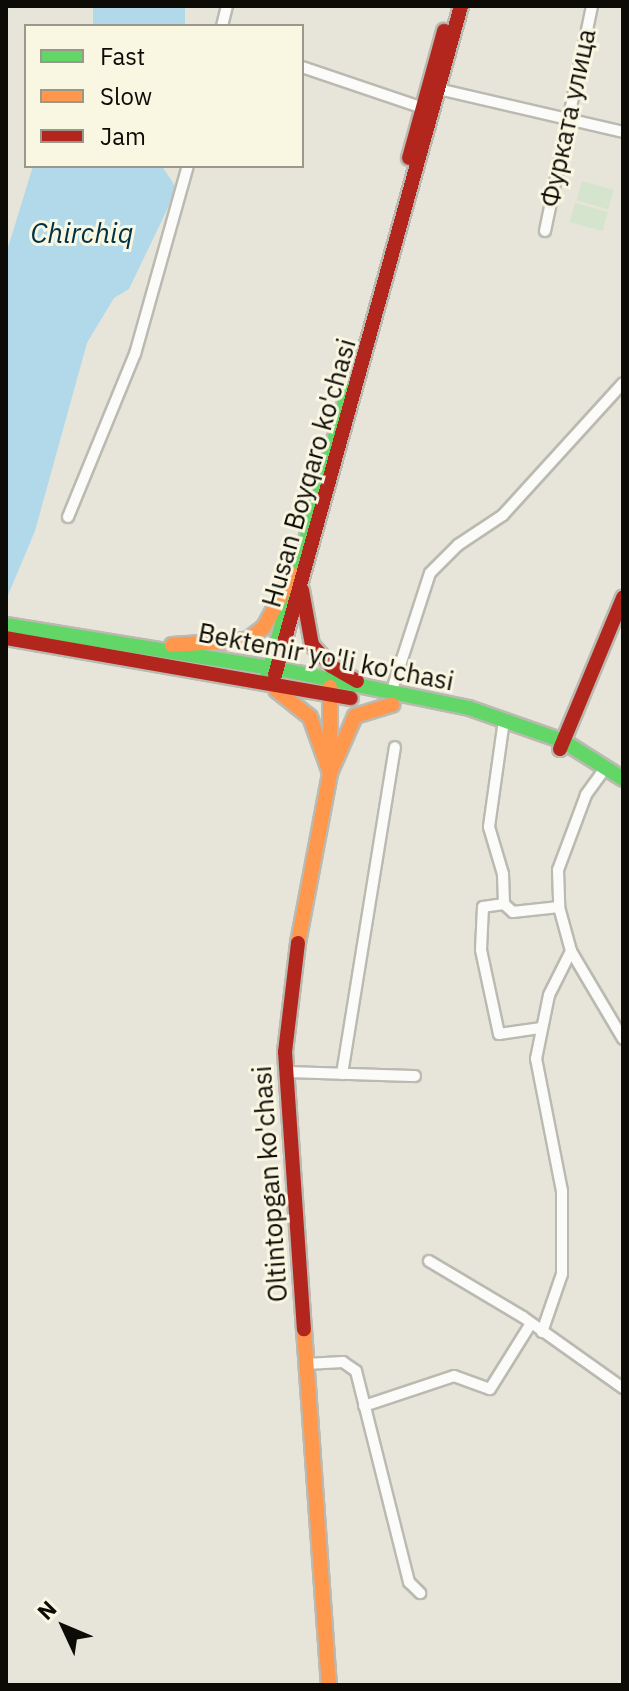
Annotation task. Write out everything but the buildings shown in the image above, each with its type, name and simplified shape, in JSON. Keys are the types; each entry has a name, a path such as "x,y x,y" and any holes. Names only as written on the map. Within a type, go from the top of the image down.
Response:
{"main road":[{"name":"Husan Boyqaro ko'chasi","path":"270,687 293,574 358,358 433,87 451,6"},
{"name":"Husan Boyqaro ko'chasi","path":"433,87 461,6"},
{"name":"Husan Boyqaro ko'chasi","path":"273,669 302,590 427,109"},
{"path":"130,647 247,640 264,627 293,574"},
{"path":"302,590 305,628 312,645 331,666 374,690"},
{"path":"562,745 623,598"},
{"name":"Bektemir yo'li ko'chasi","path":"6,625 34,638 270,687 374,690 391,699 562,745 623,790"},
{"name":"Bektemir yo'li ko'chasi","path":"6,638 130,647 273,669 330,688 391,699 469,708 562,745 623,779"},
{"path":"270,687 310,717 330,773"},
{"name":"Oltintopgan ko'chasi","path":"329,1685 285,1072 297,946 330,773 330,688"},
{"path":"330,773 355,716 391,699"}],"street":[{"name":"Фурката улица","path":"545,231 592,6"},
{"path":"304,68 427,109"},
{"path":"433,87 623,132"},
{"path":"68,517 135,354 187,168"},
{"path":"391,699 430,573 458,545 503,515 623,383"},
{"path":"503,727 489,827 503,874 504,904 513,912 559,907"},
{"path":"342,1074 395,747"},
{"path":"601,774 586,795 558,870 559,907 571,951 623,1039"},
{"path":"504,904 482,908 481,950 499,1033 540,1028"},
{"path":"542,1332 562,1274 562,1191 538,1081 540,1028 571,951"},
{"path":"285,1072 415,1076"},
{"path":"429,1261 609,1374 623,1388"},
{"path":"364,1406 454,1376 490,1389 530,1325"},
{"path":"306,1364 350,1365 364,1406 409,1582 420,1593"}],"green space":[{"path":"582,181 614,190 608,209 576,200"},
{"path":"575,203 608,212 603,231 570,222"}],"water":[{"path":"93,6 185,6 185,24 93,24"},
{"name":"Chirchiq","path":"32,168 163,168 177,189 129,289 114,298 87,343 35,531 6,600 6,254"}],"traffic: fast":[{"path":"268,674 348,391"},
{"path":"6,625 279,669 469,708 563,741 623,779"}],"traffic: slow":[{"path":"172,645 247,640 264,627 293,574"},
{"path":"298,943 330,773 330,687"},
{"path":"276,690 310,717 330,773"},
{"path":"330,773 355,716 392,705"},
{"path":"304,1329 329,1685"}],"traffic: jam":[{"path":"275,675 461,6"},
{"path":"409,158 444,31"},
{"path":"302,590 312,645 331,666 357,681"},
{"path":"560,749 623,598"},
{"path":"6,638 351,698"},
{"path":"298,943 285,1052 304,1329"}]}
